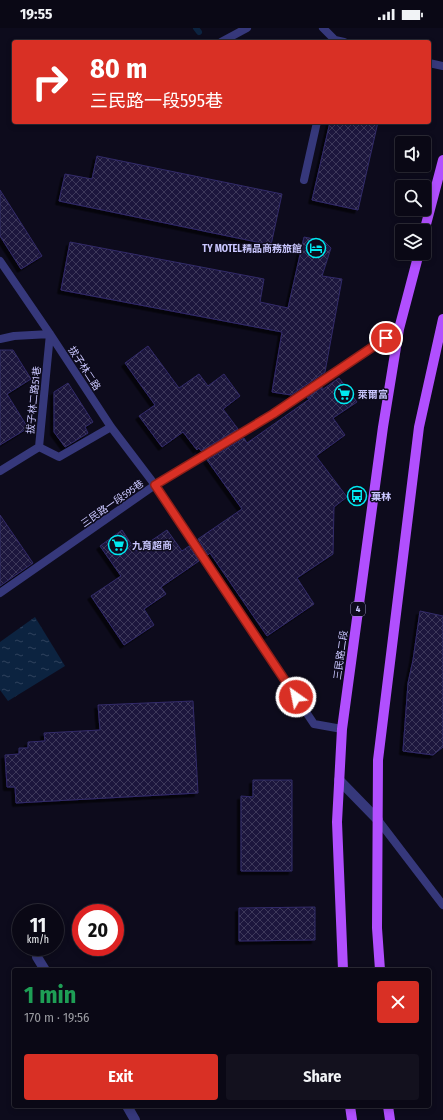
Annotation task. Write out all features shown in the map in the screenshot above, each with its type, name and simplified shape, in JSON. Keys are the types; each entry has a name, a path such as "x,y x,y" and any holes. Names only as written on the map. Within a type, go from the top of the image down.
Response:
{"main road":[{"path":"426,224 443,160"},
{"name":"三民路二段","path":"343,968 337,822 342,728 383,428 399,329 417,260"},
{"path":"380,968 377,928 378,760 419,427 443,319"},
{"path":"350,1108 352,1120"},
{"path":"388,1108 390,1120"}],"street":[{"path":"339,780 378,820"},
{"path":"37,957 44,968"},
{"path":"128,1108 135,1120"}],"lane":[{"path":"225,40 247,28"},
{"path":"323,28 334,40"},
{"path":"431,63 443,66"},
{"path":"304,180 317,124"},
{"name":"拔子林二路","path":"0,261 111,427 155,485 314,724 342,728"},
{"name":"三民路一段595巷","path":"0,593 155,485 273,414 399,329"},
{"path":"0,339 14,336 50,334"},
{"name":"拔子林二路51巷","path":"0,471 39,447 50,334"},
{"path":"39,447 59,458 111,427"},
{"path":"378,820 443,905"}],"water":[{"path":"35,617 65,666 8,701 0,690 0,642"}],"building":[{"path":"330,124 378,124 358,210 312,200"},
{"path":"97,156 282,194 271,245 59,201 65,174 92,179"},
{"path":"0,190 42,256 21,269 0,236"},
{"path":"304,237 324,241 331,248 322,276 342,279 325,372 291,395 272,392 282,332 61,290 70,242 264,279 260,302 288,308"},
{"path":"148,346 179,388 199,374 208,386 224,374 240,396 223,409 238,429 201,451 199,448 197,450 183,432 162,447 139,416 155,405 125,363"},
{"path":"0,350 13,350 31,379 7,394 28,428 0,445"},
{"path":"339,378 357,402 333,418 345,435 316,456 347,497 334,507 333,554 297,578 314,604 267,636 210,553 208,555 198,539 242,509 207,460 244,438 247,443 311,398 307,398 322,387 322,390"},
{"path":"68,383 93,422 85,427 88,433 65,447 54,432 54,392"},
{"path":"0,515 33,563 0,586"},
{"path":"122,530 136,551 167,530 182,551 189,546 199,561 161,587 166,594 144,609 154,625 124,645 91,596 121,576 100,546"},
{"path":"420,611 443,616 443,747 433,755 403,751 408,683"},
{"path":"193,701 198,793 16,803 15,787 7,787 5,755 19,754 19,748 28,748 28,742 45,741 44,733 100,730 98,705"},
{"path":"253,780 292,780 292,871 241,871 241,796 253,797"},
{"path":"315,907 315,940 239,941 239,908"}],"waterway":[{"path":"196,28 199,32"}],"place":[{"name":"TY MOTEL精品商務旅館","path":"316,248"},
{"name":"萊爾富","path":"344,394"},
{"name":"菓林","path":"357,496"},
{"name":"九育超商","path":"118,545"}],"route":[{"path":"296,697 155,485 273,414 386,338"}]}
